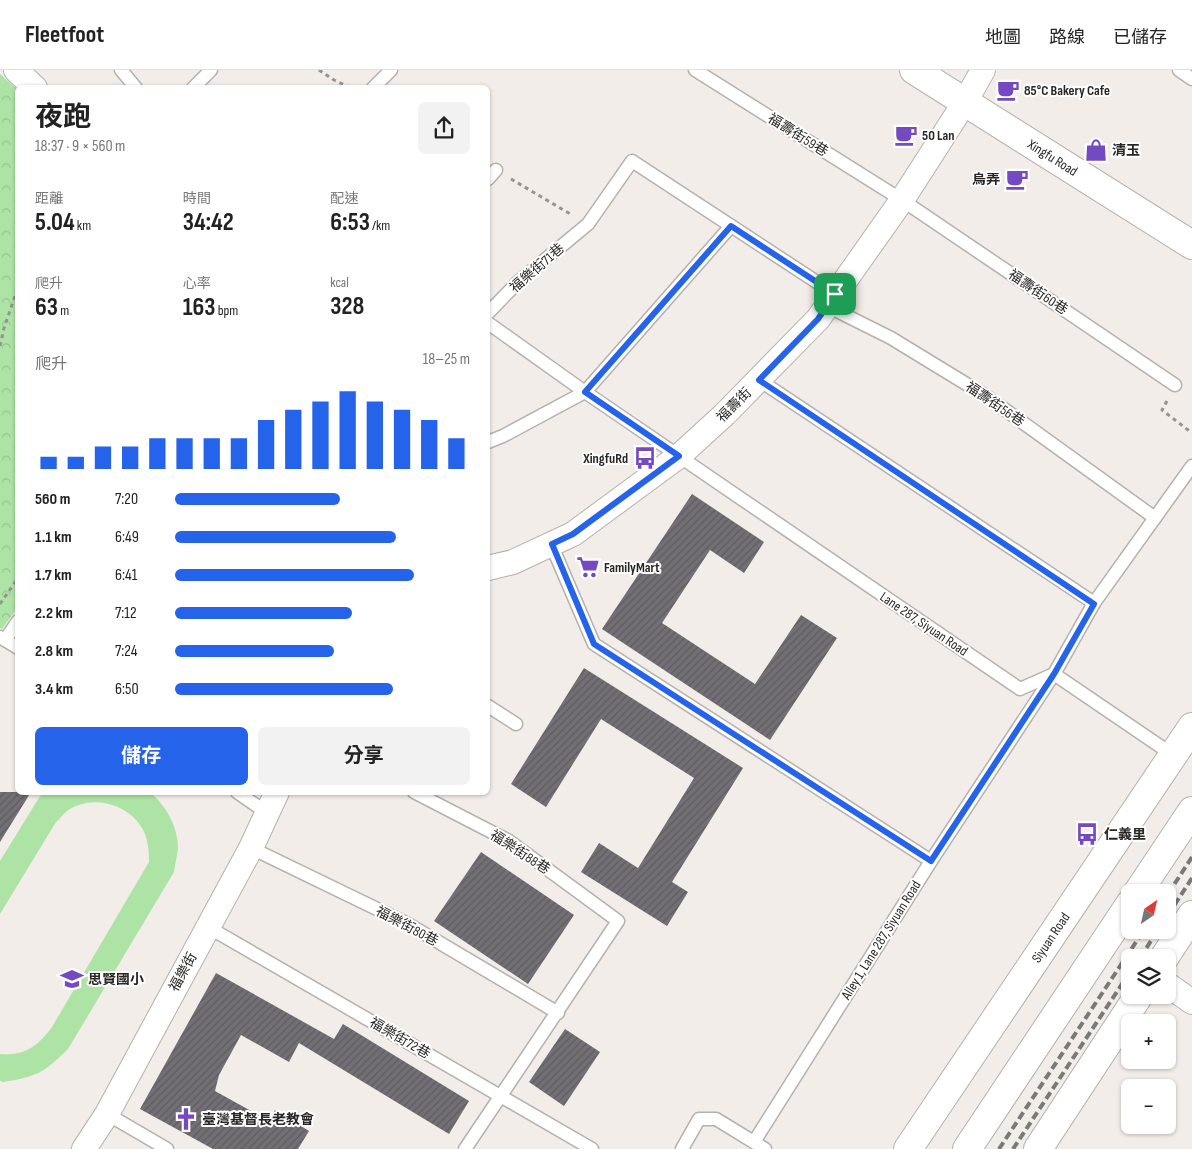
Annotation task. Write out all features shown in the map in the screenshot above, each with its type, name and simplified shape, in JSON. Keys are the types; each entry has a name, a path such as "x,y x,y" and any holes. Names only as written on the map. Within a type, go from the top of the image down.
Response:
{"main road":[{"name":"Xingfu Road","path":"914,70 1192,245"},
{"name":"Siyuan Road","path":"908,1149 1192,726"},
{"path":"1143,884 1192,811"},
{"path":"1170,949 1192,915"},
{"path":"967,1149 1121,918"},
{"path":"1038,1149 1133,1004"}],"street":[{"name":"福壽街","path":"490,568 513,562 573,534 679,456 759,380 818,319 902,200 965,102 983,70"},
{"name":"福樂街","path":"84,1149 107,1114 250,848 272,803"},
{"path":"1176,991 1192,1002"}],"lane":[{"path":"121,70 134,85"},
{"path":"196,85 210,70"},
{"path":"376,85 391,70"},
{"name":"福壽街59巷","path":"695,70 902,200"},
{"path":"1179,70 1192,79"},
{"name":"福樂街71巷","path":"490,311 518,282 588,224 632,161 731,226"},
{"name":"福壽街60巷","path":"902,200 1175,385"},
{"path":"490,441 585,392 731,226"},
{"name":"福壽街56巷","path":"731,226 831,300 986,396 1155,518"},
{"path":"490,324 679,456"},
{"path":"759,380 1094,604"},
{"name":"Lane 287, Siyuan Road","path":"679,456 1020,689 1054,674"},
{"name":"Alley 1, Lane 287, Siyuan Road","path":"754,1142 931,861 1054,674 1094,604 1192,466"},
{"path":"552,544 594,644 931,861"},
{"path":"15,624 2,638 15,646"},
{"path":"1054,674 1173,754"},
{"path":"490,707 516,724"},
{"path":"246,795 272,803"},
{"name":"福樂街88巷","path":"420,795 508,841 618,921 558,1013"},
{"name":"福樂街80巷","path":"250,848 408,924 558,1013"},
{"name":"福樂街72巷","path":"208,927 592,1149"},
{"path":"465,1149 558,1013"},
{"path":"107,1114 167,1149"},
{"path":"682,1149 699,1119 716,1119 766,1149"}],"path":[{"path":"319,70 345,85"},
{"path":"492,175 588,224"},
{"path":"0,346 15,296"},
{"path":"1175,385 1162,410 1192,433"},
{"path":"0,604 15,582"}],"green space":[{"path":"0,74 15,87 15,611 2,629 0,628"},
{"path":"41,795 153,795 162,804 170,818 176,832 178,848 174,872 68,1049 39,1073 3,1082 0,1081 0,1054 17,1053 30,1048 41,1040 52,1027 149,862 149,853 146,836 135,819 118,807 97,802 76,806 67,811 56,822 0,914 0,861"}],"building":[{"path":"692,494 764,542 744,573 710,550 662,623 755,684 801,615 837,638 770,740 602,629"},
{"path":"584,668 743,768 672,882 688,892 667,926 581,872 599,843 638,868 694,778 601,719 546,807 511,784"},
{"path":"0,792 15,792 15,795 29,795 0,842"},
{"path":"481,852 574,915 528,984 434,921"},
{"path":"216,973 334,1039 343,1024 469,1101 449,1134 299,1043 289,1062 241,1035 219,1075 215,1091 269,1121 275,1110 309,1131 298,1149 213,1149 140,1109"},
{"path":"565,1029 600,1052 564,1106 529,1082"}],"railway":[{"path":"1174,884 1192,857"},
{"path":"1176,903 1192,878"},
{"path":"999,1149 1138,939"},
{"path":"1146,949 1152,939"},
{"path":"1013,1149 1121,986"}],"place":[{"name":"85°C Bakery Cafe","path":"1008,90"},
{"name":"50 Lan","path":"906,135"},
{"name":"清玉","path":"1096,150"},
{"name":"烏弄","path":"1017,179"},
{"name":"XingfuRd","path":"645,458"},
{"name":"FamilyMart","path":"588,567"},
{"name":"仁義里","path":"1087,834"},
{"name":"思賢國小","path":"72,979"},
{"name":"臺灣基督長老教會","path":"186,1119"}],"route":[{"path":"731,226 835,294 818,319 759,380 1094,604 1054,674 931,861 594,644 552,544 573,534 679,456 585,392 731,226"}]}
